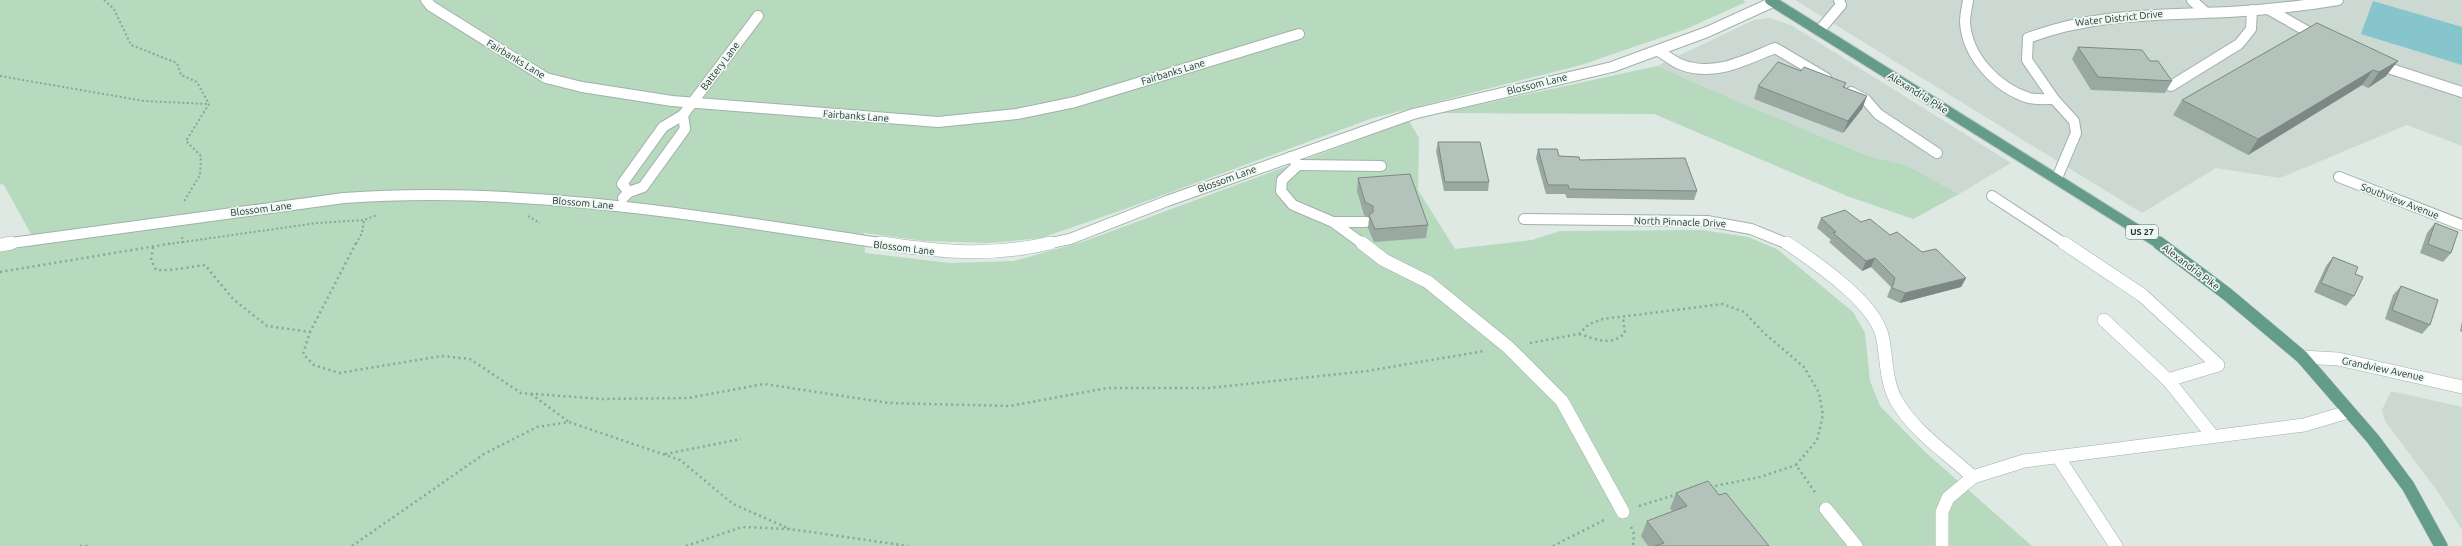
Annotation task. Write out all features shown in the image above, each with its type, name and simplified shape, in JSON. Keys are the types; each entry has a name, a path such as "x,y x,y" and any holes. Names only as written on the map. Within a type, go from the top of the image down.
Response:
{"main road":[{"name":"Alexandria Pike","path":"1772,1 2057,178 2166,248 2227,294 2302,357 2348,412 2373,439 2408,486 2441,546"}],"street":[{"name":"Fairbanks Lane","path":"426,0 431,6 546,78 582,88 692,103 938,122 1017,114 1075,102 1299,34"},
{"path":"1819,31 1841,5 1839,0"},
{"path":"1968,0 1965,21 1969,41 1980,61 1998,83 2030,98 2054,99"},
{"path":"2192,0 2205,12"},
{"path":"2274,0 2286,8"},
{"name":"Water District Drive","path":"2057,178 2076,133 2074,121 2054,99 2027,60 2028,38 2046,30 2077,22 2159,13 2228,12 2286,8 2338,0"},
{"name":"Blossom Lane","path":"0,245 178,219 344,198 401,194 480,195 616,206 745,222 903,249 936,252 991,252 1026,249 1070,239 1167,200 1295,161 1413,114 1612,66 1658,51 1707,32 1772,1"},
{"path":"2268,9 2329,43"},
{"path":"2171,86 2239,44 2251,29 2252,10"},
{"name":"Battery Lane","path":"629,192 622,184 663,127 682,115 758,16"},
{"path":"1658,51 1682,66 1707,70 1719,70 1775,48 1866,100 1878,114 1937,153"},
{"path":"2365,59 2462,92"},
{"path":"616,206 629,192 643,187 685,129 682,115"},
{"path":"1381,166 1295,161 1282,180 1281,191 1293,205 1333,222 1384,260 1428,282 1508,347 1562,401 1623,512"},
{"name":"Southview Avenue","path":"2339,176 2462,225"},
{"path":"1992,196 2142,295 2218,364 2168,380"},
{"name":"North Pinnacle Drive","path":"1524,219 1706,221 1733,224 1777,238 1797,250 1858,300 1870,312 1878,325 1883,340 1890,386 1896,400 1909,417 1973,477"},
{"path":"1333,222 1366,222"},
{"path":"2104,320 2168,380 2212,435"},
{"name":"Grandview Avenue","path":"2302,357 2338,359 2365,364 2462,387"},
{"path":"1942,546 1940,527 1942,512 1948,498 1973,477 2024,461 2304,424 2348,412"},
{"path":"2058,457 2116,546"},
{"path":"1826,509 1856,546"}],"path":[{"path":"104,0 114,8 132,45 177,63 181,75 197,82 208,104"},
{"path":"0,76 144,101 208,104"},
{"path":"183,242 178,219 184,200 200,175 202,156 186,141 208,104"},
{"path":"521,212 540,223"},
{"path":"0,272 183,242 317,223 364,220 382,213"},
{"path":"364,220 362,232 310,332 304,354 314,365 338,373 442,356 470,359 521,393 530,394 602,399 688,398 764,384 889,403 1010,406 1107,388 1208,388 1367,371 1579,334 1610,343 1618,341 1625,333 1623,318"},
{"path":"153,247 151,260 156,270 167,272 199,264 205,265 233,299 267,326 310,332"},
{"path":"1579,334 1590,324 1603,319 1623,318 1659,311 1723,304 1744,312 1764,333 1804,366 1819,393 1824,415 1817,440 1796,465 1760,477 1707,488"},
{"path":"530,394 569,422 680,460 733,504 790,530"},
{"path":"352,546 484,454 537,427 569,422"},
{"path":"665,454 697,446 741,439"},
{"path":"1796,465 1826,509"},
{"path":"1553,546 1589,526 1623,512 1662,497 1685,492"},
{"path":"686,546 742,527 790,530 908,546"},
{"path":"80,546 90,546"}],"shaded area":[{"path":"1795,0 2462,0 2462,146 2407,125 2280,178 2216,168 2142,213"},
{"path":"1769,18 1791,25 2011,163 1959,194 1908,166 1870,156 1746,105 1657,66 1754,20"},
{"path":"2391,391 2462,407 2462,530 2438,492 2385,421 2382,410"}],"green space":[{"path":"0,0 1743,0 1746,2 1686,29 1581,65 1373,118 1125,209 1041,238 989,243 925,241 864,233 865,253 950,263 1014,261 1085,241 1409,121 1419,138 1418,190 1455,249 1532,240 1560,231 1702,230 1748,237 1777,249 1853,312 1865,333 1870,381 1880,406 1924,451 2032,546 0,546 0,251 37,245 4,185 0,184"},
{"path":"1657,66 1869,156 1908,166 1959,194 1913,219 1847,196 1654,114 1441,113"}],"water":[{"path":"2373,1 2462,27 2462,65 2361,34"}],"building":[{"path":"2317,23 2398,61 2379,72 2373,70 2258,139 2182,100"},
{"path":"2078,47 2142,50 2150,61 2158,61 2172,81 2098,77"},
{"path":"1778,62 1801,71 1804,67 1846,83 1843,87 1867,96 1848,121 1758,86"},
{"path":"1438,142 1480,142 1489,182 1445,182"},
{"path":"1538,149 1557,149 1559,156 1579,157 1580,160 1685,158 1697,191 1569,189 1568,185 1548,185"},
{"path":"1410,174 1428,225 1375,229 1369,215 1373,212 1373,206 1365,202 1358,178"},
{"path":"1845,210 1861,222 1870,219 1890,235 1897,232 1922,252 1936,249 1966,278 1905,293 1892,288 1895,278 1875,258 1866,261 1833,233 1836,232 1821,218"},
{"path":"2435,223 2458,232 2451,253 2428,244"},
{"path":"2333,257 2358,267 2355,274 2363,277 2354,296 2321,283"},
{"path":"2401,286 2438,300 2430,325 2392,310"},
{"path":"1708,481 1719,495 1726,493 1769,546 1655,546 1664,543 1647,521 1687,506 1676,493"}]}
